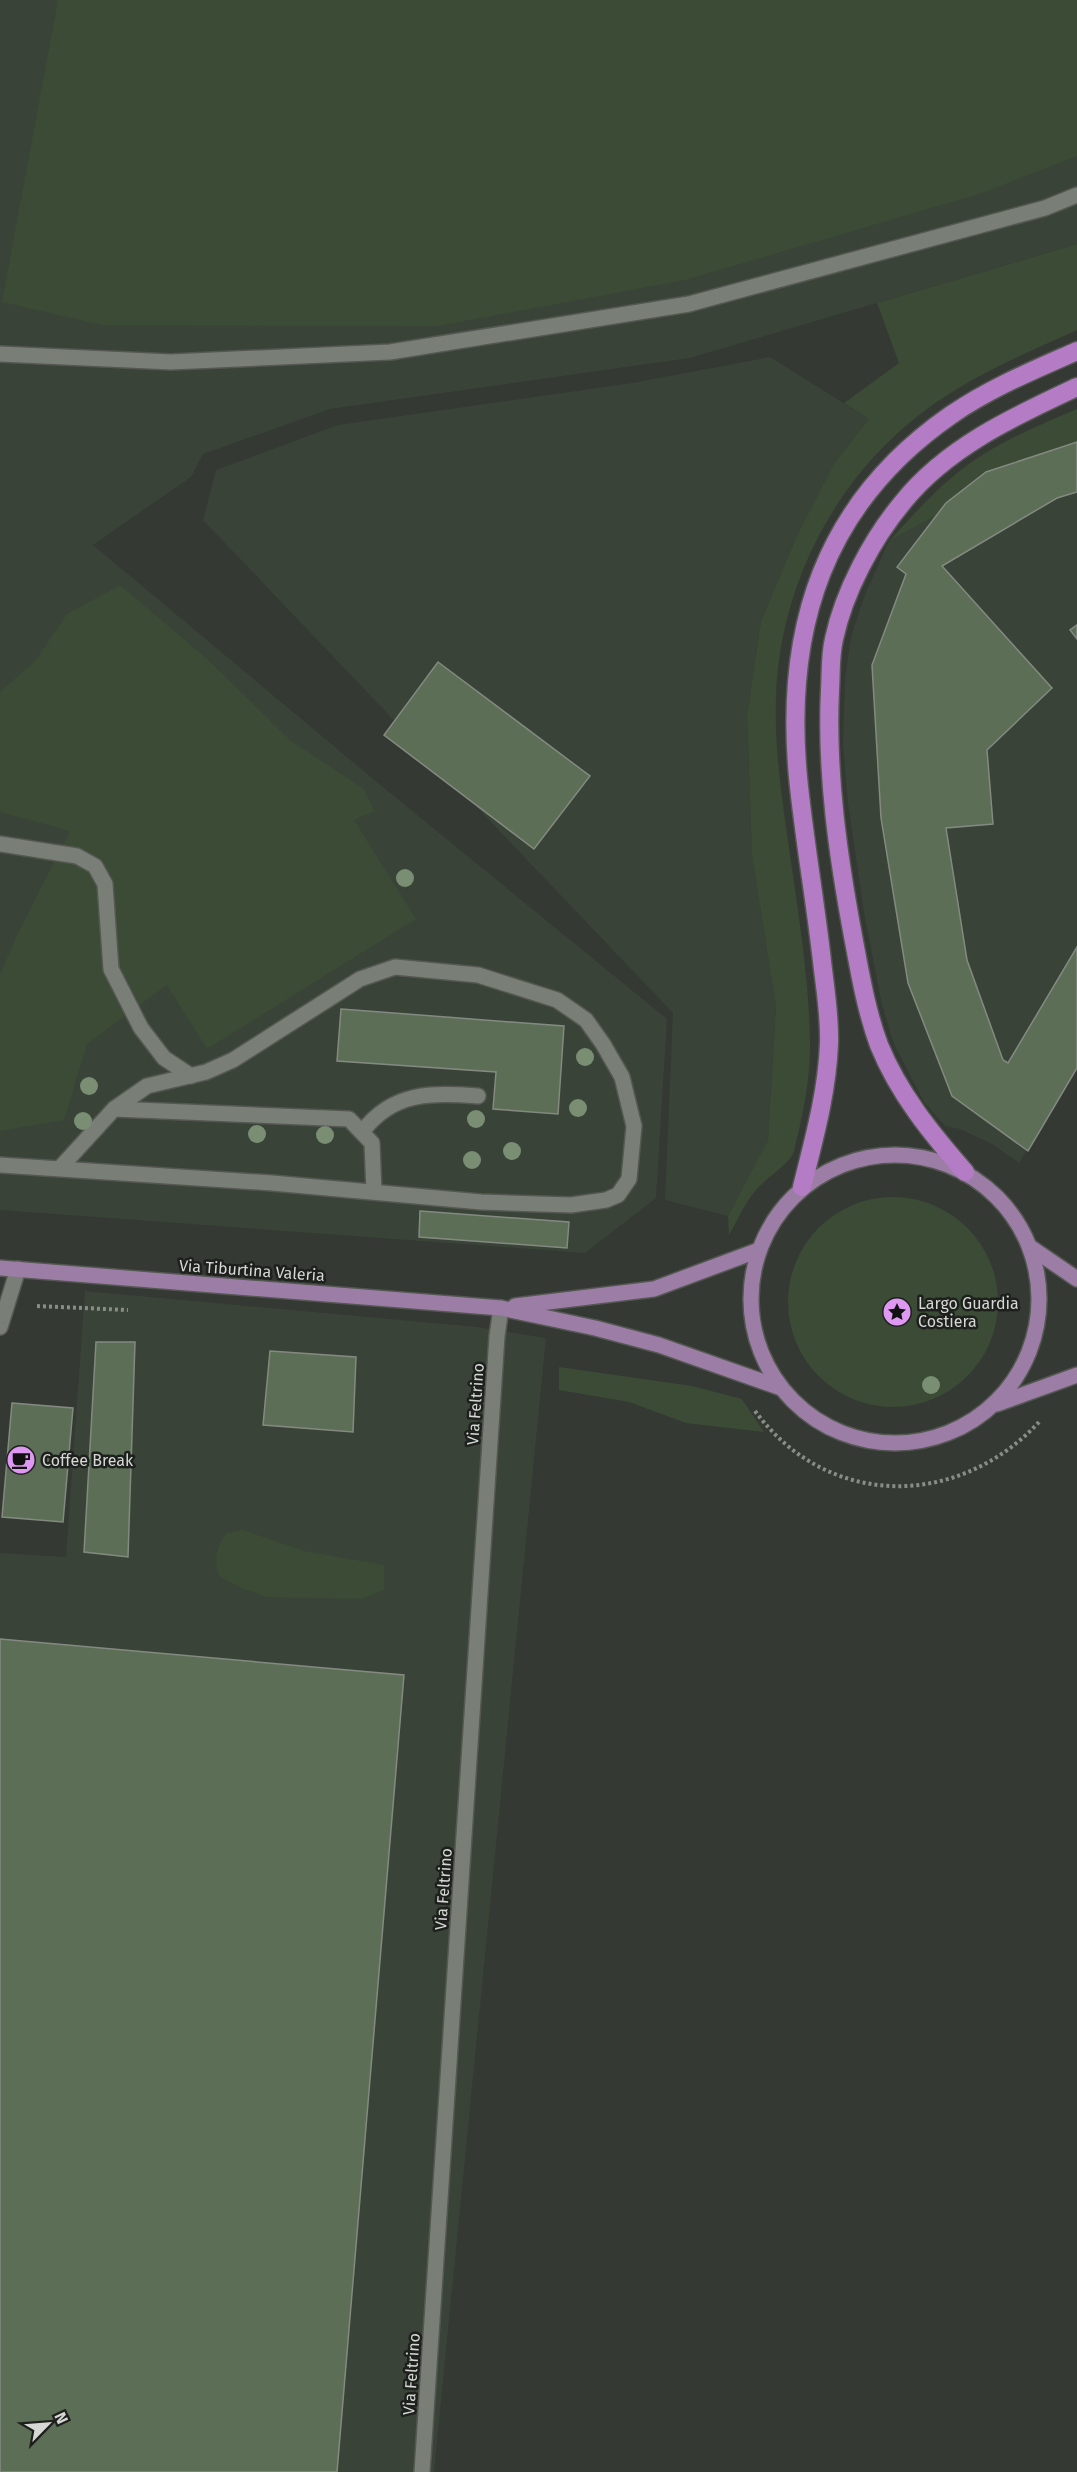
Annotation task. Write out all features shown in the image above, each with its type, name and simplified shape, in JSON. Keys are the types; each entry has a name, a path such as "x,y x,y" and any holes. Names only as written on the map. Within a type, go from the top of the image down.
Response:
{"highway":[{"path":"802,1187 821,1115 827,1079 829,1040 824,976 795,739 794,698 798,658 806,618 819,579 850,517 871,486 894,460 961,409 1018,377 1077,351"},
{"path":"965,1172 922,1122 899,1087 879,1046 866,1004 840,860 831,777 828,727 834,639 855,579 869,551 903,501 924,479 985,435 1015,417 1077,387"}],"main road":[{"path":"994,1406 1022,1367 1036,1332 1040,1303 1039,1284 1030,1247 1014,1217 992,1192 965,1172 925,1157 882,1155 860,1158 839,1165 802,1187 769,1227 759,1250 751,1286 752,1322 762,1357 781,1388 809,1416 844,1435 883,1444 923,1442 961,1428 994,1406 1077,1374"},
{"path":"1030,1247 1077,1279"},
{"name":"Via Tiburtina Valeria","path":"501,1308 654,1289 759,1250"},
{"name":"Via Tiburtina Valeria","path":"0,1268 501,1308 595,1328 659,1346 781,1388"}],"street":[{"path":"0,354 171,362 390,352 689,304 1045,208 1077,195"},
{"path":"0,844 77,856 95,866 105,884 111,969 141,1028 164,1058 191,1076"},
{"path":"0,1165 481,1202 571,1205 606,1200 618,1195 629,1179 634,1126 622,1077 603,1044 586,1020 557,1000 478,975 395,967 360,979 233,1060 206,1072 147,1086 114,1109 60,1168"},
{"path":"362,1132 375,1115 404,1099 433,1093 478,1096"},
{"path":"114,1109 349,1119 372,1143 374,1192"},
{"path":"0,1327 18,1269"},
{"name":"Via Feltrino","path":"423,2472 497,1336 501,1308"}],"path":[{"path":"6,1305 128,1310"},
{"path":"751,1405 768,1428 807,1460 851,1480 883,1486 914,1486 952,1479 978,1468 1024,1438 1043,1418"}],"shaded area":[{"path":"0,0 1077,0 1077,244 690,358 330,409 203,454 191,477 93,545 378,783 667,1019 656,1198 585,1253 0,1210"},
{"path":"770,357 869,419 835,462 798,533 761,621 747,716 752,856 776,1005 768,1140 728,1216 665,1200 673,1013 203,520 216,470 338,425 632,383"},
{"path":"1077,452 1077,1068 1019,1163 992,1144 960,1129 945,1126 924,1102 894,1044 882,1005 864,913 848,803 843,744 845,678 851,637 864,597 889,541 952,507"},
{"path":"85,1291 477,1327 546,1338 434,2472 0,2472 0,1553 66,1557"}],"green space":[{"path":"58,0 1077,0 1077,156 979,194 685,280 438,326 102,325 2,302"},
{"path":"1077,244 1077,330 1008,361 975,379 943,398 907,425 875,455 847,490 824,527 804,567 790,609 780,653 776,718 780,783 808,997 810,1054 808,1082 792,1155 753,1194 729,1235 728,1216 768,1140 776,1006 752,856 747,716 761,621 798,533 835,462 869,419 844,403 899,363 877,303"},
{"path":"1077,409 1077,452 952,507 889,541 939,489 973,461 1037,426"},
{"path":"120,585 206,658 291,741 364,789 374,811 354,820 416,919 207,1049 167,985 87,1044 64,1120 0,1131 0,974 19,931 70,831 0,812 0,692 35,661 67,614"},
{"path":"893,1197 913,1199 942,1209 960,1221 974,1235 990,1262 996,1282 998,1302 996,1322 986,1351 974,1369 960,1383 933,1399 913,1405 893,1407 873,1405 844,1395 826,1383 812,1369 796,1342 790,1322 788,1302 790,1282 800,1253 812,1235 826,1221 853,1205 873,1199"},
{"path":"559,1367 692,1386 742,1399 764,1432 686,1423 629,1402 559,1390"},
{"path":"243,1530 304,1551 384,1565 384,1590 361,1599 267,1597 241,1588 219,1576 216,1559 226,1533"}],"building":[{"path":"1077,442 1077,492 1057,498 942,566 1052,688 987,750 993,824 946,828 967,960 1003,1060 1008,1063 1077,947 1077,1068 1028,1151 952,1096 908,983 881,818 872,665 906,574 897,567 946,503 986,472"},
{"path":"1077,625 1077,639 1070,630"},
{"path":"438,662 590,776 534,849 384,735"},
{"path":"341,1009 564,1026 558,1114 493,1109 496,1072 337,1061"},
{"path":"420,1211 569,1222 567,1248 419,1237"},
{"path":"96,1342 135,1342 128,1557 84,1552"},
{"path":"270,1351 356,1357 353,1432 263,1425"},
{"path":"12,1403 73,1408 63,1522 2,1517"},
{"path":"0,1639 404,1675 337,2472 0,2472"}],"place":[{"name":"Largo Guardia Costiera","path":"897,1312"},
{"name":"Coffee Break","path":"21,1460"}]}
